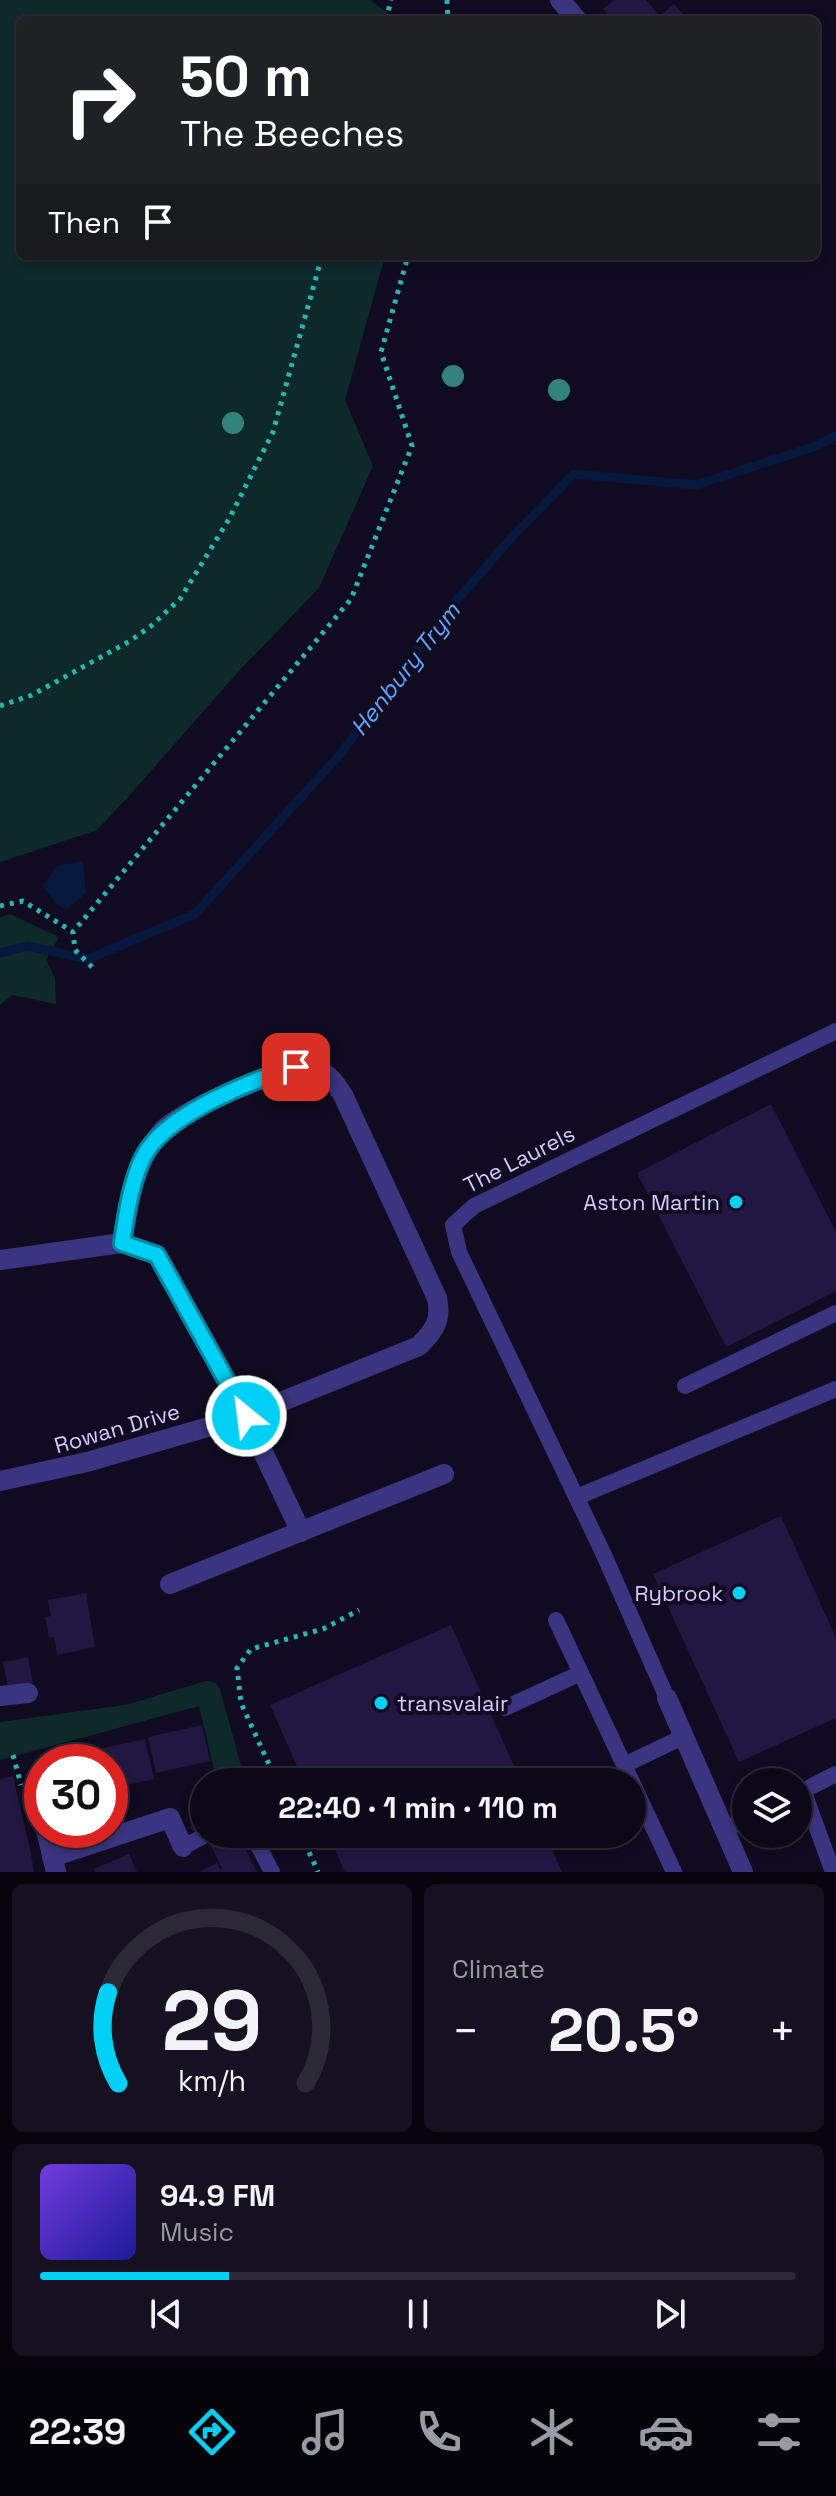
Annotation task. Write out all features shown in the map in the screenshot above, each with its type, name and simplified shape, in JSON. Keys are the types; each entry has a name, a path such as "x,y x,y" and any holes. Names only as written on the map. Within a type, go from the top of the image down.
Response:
{"street":[{"path":"560,0 574,16"},
{"name":"Rowan Drive","path":"0,1481 87,1462 246,1416 419,1346 434,1331 440,1312 437,1298 343,1095 334,1080 315,1069 296,1067 262,1078 166,1128 146,1152 127,1206 122,1243"},
{"path":"0,1260 122,1243 157,1255 246,1416 301,1532"},
{"path":"170,1584 444,1474"},
{"path":"0,1696 28,1693"},
{"name":"The Laurels","path":"667,1698 743,1872"},
{"path":"54,1864 170,1818 183,1847"}],"lane":[{"name":"The Laurels","path":"667,1698 577,1497 459,1252 453,1225 474,1206 836,1031"},
{"path":"685,1386 836,1313"},
{"path":"577,1497 836,1389"},
{"path":"556,1620 625,1768"},
{"path":"505,1708 581,1673"},
{"path":"624,1765 685,1736"},
{"path":"812,1786 836,1774"},
{"path":"646,1815 669,1870"},
{"path":"812,1820 833,1872"},
{"path":"726,1829 732,1826"},
{"path":"183,1847 190,1843"},
{"path":"259,1848 272,1872"}],"path":[{"path":"0,706 32,695 130,641 180,599 229,519 273,432 321,260"},
{"path":"92,967 75,950 73,932 351,599 412,446 381,352 407,260"},
{"path":"0,906 23,901 73,932"},
{"path":"271,1768 241,1703 237,1668 251,1649 323,1629 359,1610"},
{"path":"307,1848 318,1872"}],"green space":[{"path":"0,0 370,0 392,16 16,16 16,260 384,260 345,400 373,466 319,588 237,673 97,830 0,862"},
{"path":"10,914 59,937 46,960 55,978 56,1004 12,995 0,1005 0,917"},
{"path":"206,1681 215,1682 220,1689 242,1768 214,1768 199,1706 59,1744 24,1744 24,1753 0,1760 0,1722 125,1705"}],"water":[{"path":"83,861 86,893 66,910 42,886 57,866"}],"building":[{"path":"614,0 646,0 658,14 609,16 603,9"},
{"path":"674,4 684,16 660,16"},
{"name":"Aston Martin","path":"771,1104 836,1232 836,1291 726,1347 637,1173"},
{"path":"781,1516 836,1638 836,1718 739,1762 653,1574"},
{"path":"86,1593 95,1647 57,1655 54,1637 49,1638 45,1617 51,1616 48,1600"},
{"name":"transvalair","path":"451,1625 515,1768 298,1768 270,1705"},
{"path":"28,1657 33,1683 8,1688 3,1662"},
{"path":"202,1725 210,1761 156,1773 148,1737"},
{"path":"145,1739 154,1779 128,1785 128,1744 122,1744"},
{"path":"13,1776 24,1824 24,1848 30,1848 34,1872 0,1872 0,1779"},
{"path":"212,1848 245,1848 257,1872 199,1872 217,1863 222,1868"},
{"path":"334,1848 551,1848 562,1872 345,1872"},
{"path":"129,1854 137,1872 95,1872 94,1869"}],"waterway":[{"name":"Henbury Trym","path":"0,953 27,946 88,959 195,914 342,752 436,624 513,536 574,474 696,485 813,447 836,436"}],"place":[{"name":"Aston Martin","path":"736,1202"},
{"name":"Rybrook","path":"739,1593"},
{"name":"transvalair","path":"381,1703"}],"route":[{"path":"246,1416 157,1255 122,1243 127,1206 146,1152 166,1128 225,1095 296,1067"}]}
